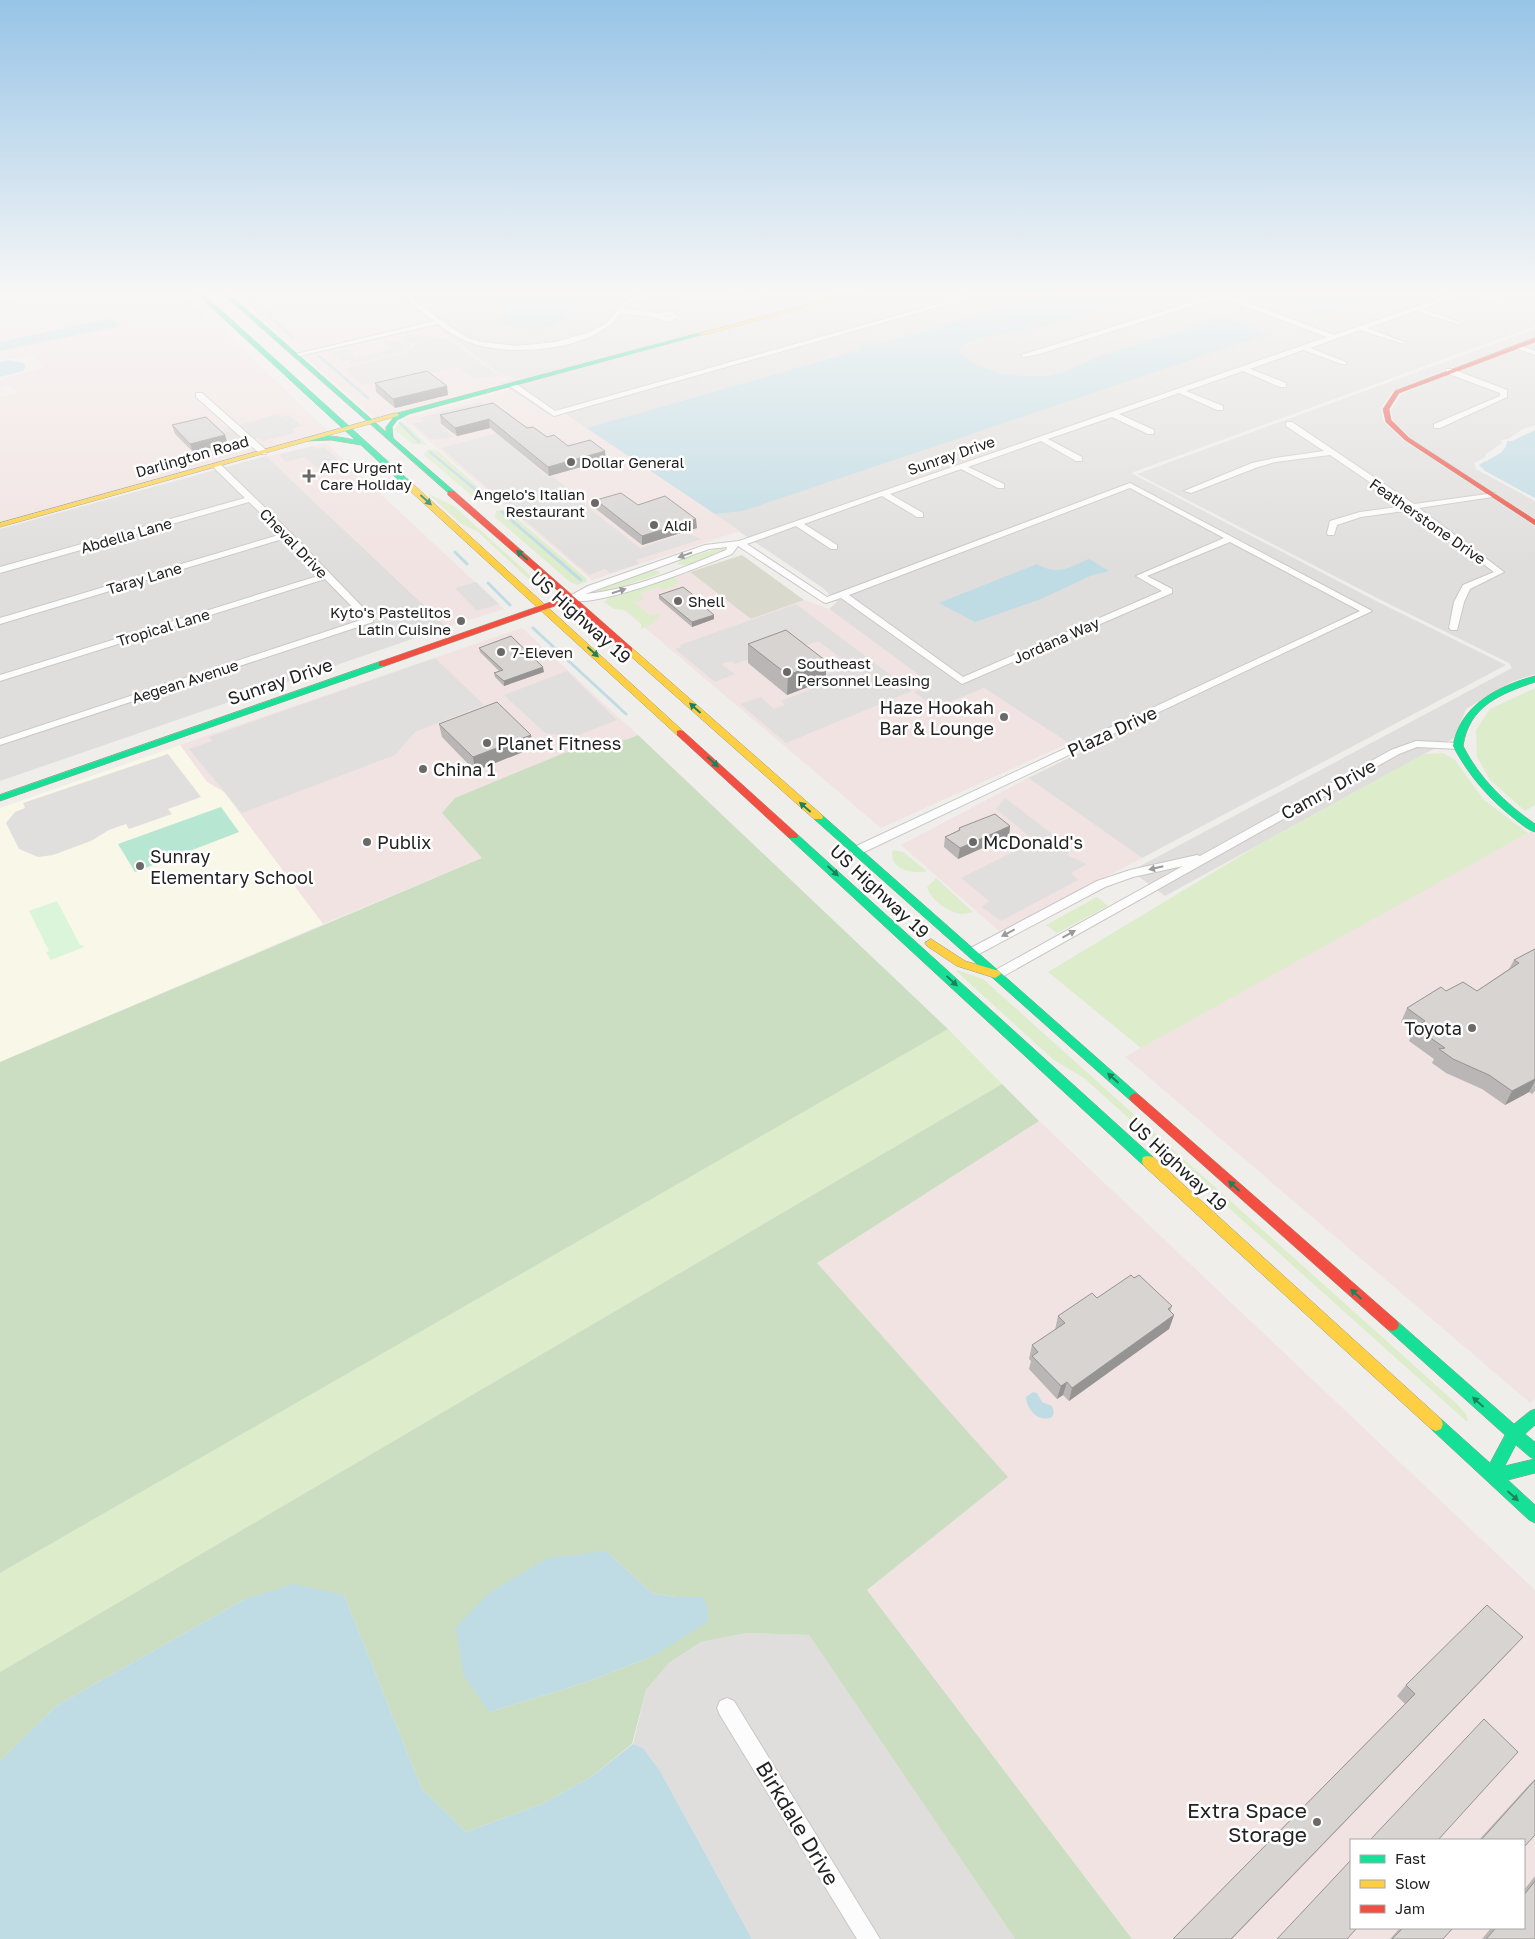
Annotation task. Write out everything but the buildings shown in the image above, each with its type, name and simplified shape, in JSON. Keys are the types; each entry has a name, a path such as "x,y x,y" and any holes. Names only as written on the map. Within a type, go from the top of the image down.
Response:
{"main road":[{"name":"US Highway 19","path":"299,383 1535,1515"},
{"name":"US Highway 19","path":"328,383 1535,1452"},
{"name":"Darlington Road","path":"0,525 348,428 518,383"},
{"path":"1418,383 1397,392 1386,409 1388,422 1407,439 1535,522"},
{"path":"390,439 389,427 391,423 406,413"},
{"path":"308,440 332,438 364,443"},
{"name":"Sunray Drive","path":"0,798 571,598"},
{"path":"1535,679 1517,685 1495,696 1472,712 1463,727 1458,746 1475,778 1488,794 1535,829"},
{"path":"789,832 830,854"},
{"path":"926,938 941,952 965,968 996,975"},
{"path":"1491,1476 1514,1434 1535,1416"},
{"path":"1491,1476 1535,1466"}],"street":[{"path":"512,385 554,414 662,383"},
{"name":"Sunray Drive","path":"571,598 602,596 644,583 729,552 736,544 1202,383"},
{"path":"1437,426 1502,397 1504,392 1482,383"},
{"path":"1180,391 1220,408"},
{"path":"199,395 263,452"},
{"path":"1113,414 1151,432"},
{"name":"Featherstone Drive","path":"1289,424 1412,507 1500,572 1466,588 1459,602 1454,628"},
{"path":"1042,440 1079,459"},
{"path":"1188,491 1255,465 1275,460 1330,453"},
{"name":"Cheval Drive","path":"217,466 288,535 370,620"},
{"path":"963,467 1001,486"},
{"path":"736,544 826,600 1130,485 1230,539"},
{"path":"884,494 920,515"},
{"path":"1331,533 1333,523 1360,516 1492,495"},
{"name":"Abdella Lane","path":"0,570 251,499"},
{"path":"797,523 834,547"},
{"name":"Taray Lane","path":"0,621 288,535"},
{"name":"Jordana Way","path":"842,594 962,681 1168,591 1140,576 1230,539"},
{"name":"Plaza Drive","path":"856,851 1367,611 1230,539"},
{"name":"Tropical Lane","path":"0,678 326,576"},
{"name":"Aegean Avenue","path":"0,742 370,620"},
{"name":"Camry Drive","path":"996,975 1409,745 1458,746"},
{"name":"Camry Drive","path":"971,953 1101,884 1130,874 1204,858"},
{"name":"Birkdale Drive","path":"727,1708 869,1939"}],"shaded area":[{"path":"0,383 278,383 328,431 0,522 0,397 18,393 7,385 0,387"},
{"path":"336,383 503,385 376,419"},
{"path":"501,383 1377,383 1131,473 1378,602 1506,665 1142,858 1028,778 1081,752 984,688 937,708 913,692 931,684 829,609 837,602 823,588 565,414 552,417"},
{"path":"1385,383 1412,383 1393,391 1381,408 1383,421 1403,440 1535,526 1535,674 1511,682 1466,709 1454,738 1165,896 1131,871 1512,668 1509,663 1381,600 1137,474"},
{"path":"1428,383 1535,383 1535,425 1523,429 1508,439 1501,440 1502,443 1485,455 1486,457 1474,463 1476,469 1535,501 1535,519 1411,439 1393,422 1391,410 1402,394"},
{"path":"510,390 552,417 565,414 740,531 592,580 403,419"},
{"path":"480,402 492,410 439,424 454,437 432,440 413,424 424,421 420,418"},
{"path":"278,414 281,417 289,415 302,426 292,429 295,433 262,441 258,438 241,443 239,440 231,442 219,431"},
{"path":"527,425 538,433 506,442 548,477 552,476 579,497 576,498 640,548 686,533 702,539 636,560 639,564 610,573 605,569 589,575 441,448"},
{"path":"326,443 504,609 447,627 266,456"},
{"path":"313,446 317,449 324,447 339,460 333,462 343,471 324,474 304,457 286,462 279,455"},
{"path":"266,456 447,627 0,781 0,529"},
{"path":"742,555 804,600 751,619 690,572"},
{"path":"690,572 751,619 804,600 829,609 931,684 914,692 936,708 984,688 1069,743 881,828 610,598"},
{"path":"476,582 499,604 477,611 455,588"},
{"path":"796,604 912,691 786,743 740,704 761,697 774,709 785,705 781,701 833,681 826,674 850,665 818,641 796,649 790,645 735,664 731,661 721,664 735,674 715,682 675,649 681,647 680,645"},
{"path":"522,628 638,735 442,813 482,858 323,924 224,792 207,782 180,745"},
{"path":"435,658 484,705 415,732 395,755 242,813 189,749 212,741 209,737"},
{"path":"567,671 617,720 574,737 545,733 504,695"},
{"name":"Sunray Elementary School","path":"180,745 207,782 224,792 323,924 0,1062 0,808"},
{"path":"168,754 201,797 168,809 172,814 129,829 126,824 109,830 91,841 53,855 38,857 19,849 6,823 15,812 25,808 23,803"},
{"path":"1028,778 1142,858 1000,932 901,845"},
{"path":"1005,798 1072,849 1067,855 1087,864 1071,873 1078,880 1001,921 982,907 989,901 961,878 1035,841 996,809"},
{"path":"1532,831 1535,833 1535,1399 1530,1403 1125,1057 1277,968"},
{"path":"1039,1121 1535,1590 1535,1939 1132,1939 867,1590 1007,1477 817,1263"},
{"path":"747,1633 809,1635 1015,1939 752,1939 660,1771 643,1748 633,1744 646,1690 669,1663 701,1642"}],"green space":[{"path":"401,422 411,428 427,445 412,444 394,429"},
{"path":"428,449 438,451 494,501 487,504 479,502 424,455"},
{"path":"427,493 454,506 546,590 542,591 478,532 460,523"},
{"path":"506,509 587,579 586,582 577,585 570,582 495,517 496,511"},
{"path":"722,547 726,550 702,561 687,565 677,564 681,560"},
{"path":"653,570 659,571 660,574 601,593 596,591"},
{"path":"669,578 675,578 678,581 675,586 663,590 659,587 640,593 645,599 634,602 650,616 659,613 661,615 650,625 641,629 641,623 626,610 614,609 604,602 610,597"},
{"path":"1535,688 1535,805 1525,811 1490,780 1477,757 1476,730 1490,709"},
{"path":"638,735 948,1029 0,1573 0,1062 482,858 442,813 455,798 564,753 628,739"},
{"path":"1443,753 1455,760 1484,800 1528,833 1141,1048 1048,972 1262,843 1424,754"},
{"path":"221,807 239,832 135,872 118,844"},
{"path":"893,850 903,852 927,871 909,871 898,866 892,857"},
{"path":"936,878 973,912 956,913 945,908 935,900 927,887"},
{"path":"1097,897 1108,906 1057,933 1046,925"},
{"path":"57,901 80,945 84,947 51,960 46,952 49,951 29,911"},
{"path":"957,970 983,979 1458,1405 1466,1414 1468,1421 1084,1078 1054,1060"},
{"path":"948,1029 1002,1084 0,1672 0,1573"},
{"path":"1002,1084 1039,1121 817,1263 1008,1477 867,1590 1132,1939 1015,1939 809,1635 747,1633 701,1642 669,1663 646,1690 632,1744 591,1777 542,1804 466,1832 422,1789 344,1595 245,1599 56,1706 0,1761 0,1672","holes":["606,1551 652,1593 675,1597 703,1597 653,1656 584,1683 489,1712"]}],"water":[{"path":"743,383 1121,383 743,511 715,514 587,428"},
{"path":"1535,430 1535,498 1485,471 1479,465 1501,452 1507,441 1512,441"},
{"path":"1089,559 1109,571 1090,576 1041,599 975,622 939,603 1037,564 1044,568 1057,570 1069,568"},
{"path":"1033,1392 1037,1393 1042,1402 1052,1406 1054,1413 1052,1417 1038,1417 1031,1411 1026,1397"},
{"path":"606,1551 652,1593 675,1597 703,1597 708,1608 708,1622 653,1656 584,1683 489,1712 463,1674 456,1627 489,1593 547,1558"},
{"path":"293,1584 344,1595 422,1789 466,1832 542,1804 591,1777 633,1744 643,1748 660,1771 752,1939 0,1939 0,1761 56,1706 245,1599"}],"waterway":[{"path":"351,383 368,398"},
{"path":"400,423 419,442"},
{"path":"430,452 471,486"},
{"path":"469,484 489,501"},
{"path":"502,512 581,580"},
{"path":"455,552 467,564"},
{"path":"488,583 510,605"},
{"path":"533,628 626,714"}],"traffic: fast":[{"path":"298,383 411,487"},
{"path":"327,383 451,493"},
{"path":"396,415 515,383"},
{"path":"390,439 389,427 395,419 406,413"},
{"path":"307,440 331,438 364,443"},
{"path":"0,798 382,664"},
{"path":"1535,679 1514,686 1484,702 1468,717 1460,734 1458,746 1473,771 1490,793 1511,812 1535,829"},
{"path":"818,817 1135,1098"},
{"path":"793,836 1148,1161"},
{"path":"1392,1325 1535,1452"},
{"path":"1491,1476 1514,1434 1535,1416"},
{"path":"1436,1424 1535,1515"},
{"path":"1491,1476 1535,1466"}],"traffic: slow":[{"path":"0,525 396,415"},
{"path":"411,487 680,733"},
{"path":"629,650 818,817"},
{"path":"931,943 961,963 977,970 995,974"},
{"path":"1148,1161 1436,1424"}],"traffic: jam":[{"path":"1420,383 1397,392 1386,409 1388,421 1407,439 1535,523"},
{"path":"451,493 629,650"},
{"path":"382,664 571,598"},
{"path":"680,733 793,836"},
{"path":"1135,1098 1392,1325"}],"place":[{"name":"Dollar General","path":"571,462"},
{"name":"AFC Urgent Care Holiday","path":"309,476"},
{"name":"Angelo's Italian Restaurant","path":"595,503"},
{"name":"Aldi","path":"654,525"},
{"name":"Shell","path":"678,601"},
{"name":"Kyto's Pastelitos Latin Cuisine","path":"461,621"},
{"name":"7-Eleven","path":"501,652"},
{"name":"Southeast Personnel Leasing","path":"787,672"},
{"name":"Haze Hookah Bar & Lounge","path":"1004,717"},
{"name":"Planet Fitness","path":"487,743"},
{"name":"China 1","path":"423,769"},
{"name":"Publix","path":"367,842"},
{"name":"McDonald's","path":"973,842"},
{"name":"Sunray Elementary School","path":"140,866"},
{"name":"Toyota","path":"1472,1028"},
{"name":"Extra Space Storage","path":"1317,1822"}]}
